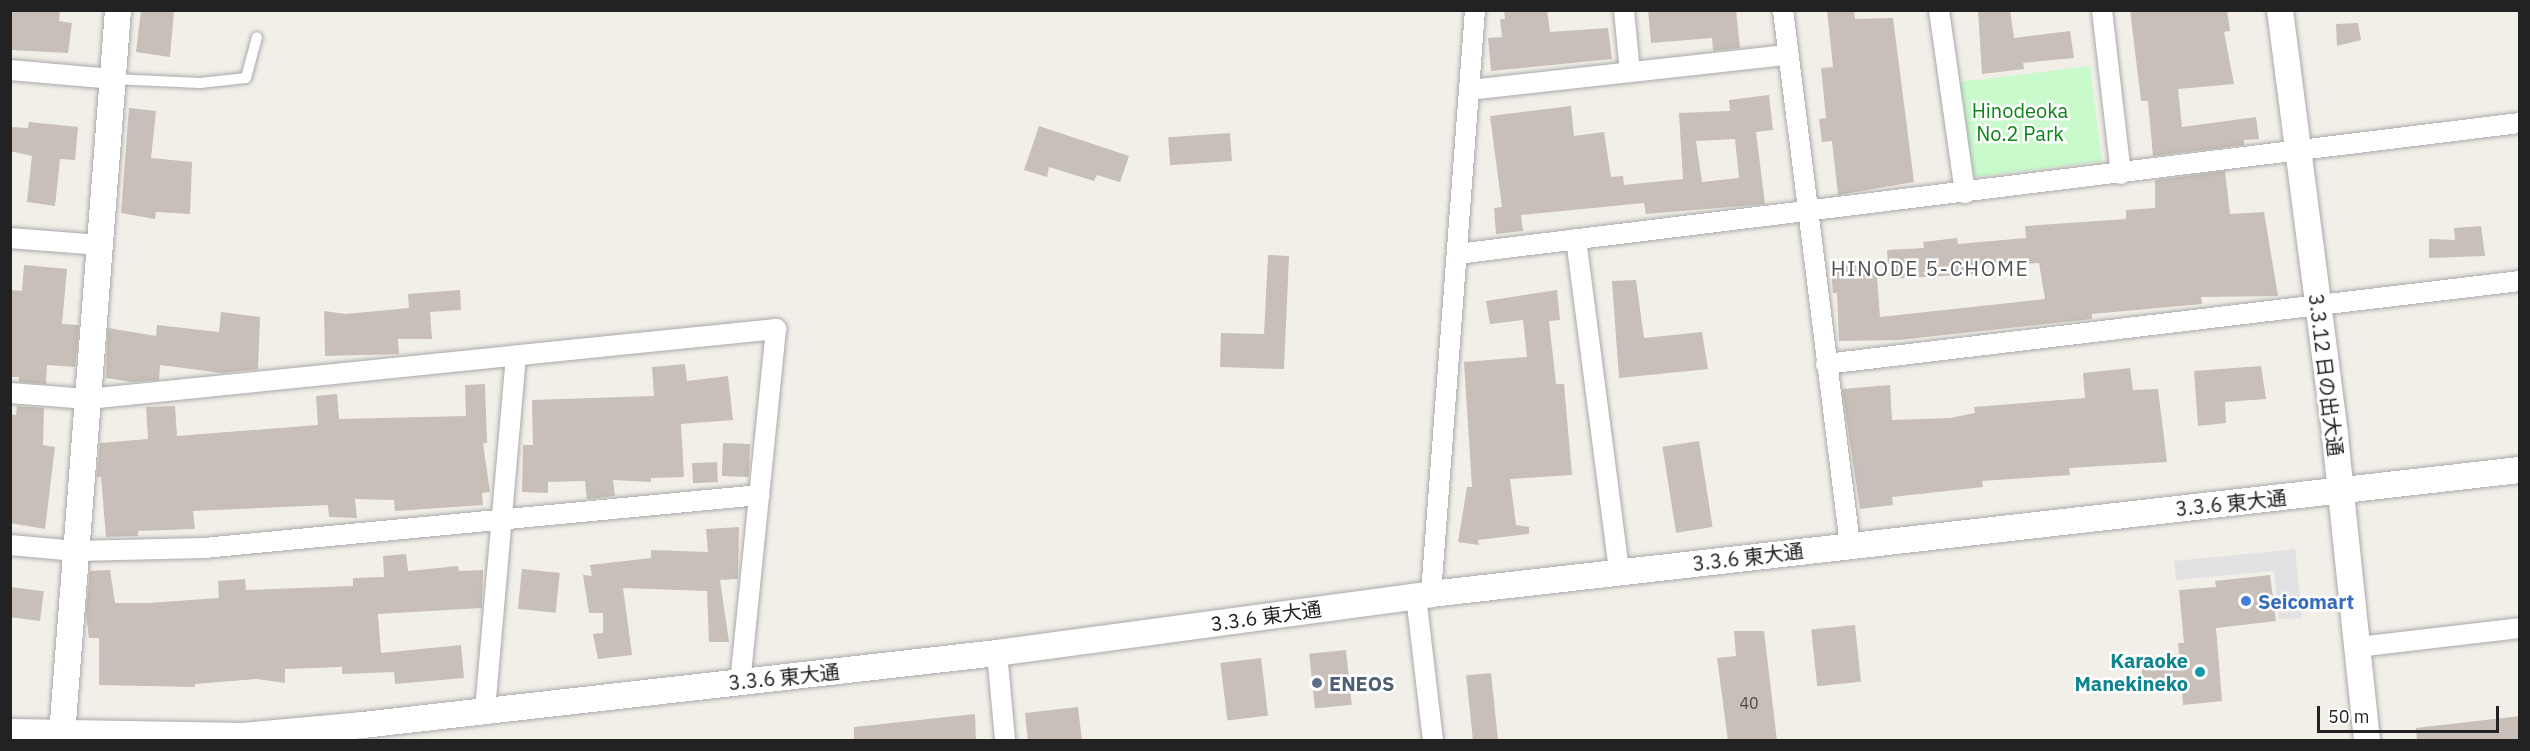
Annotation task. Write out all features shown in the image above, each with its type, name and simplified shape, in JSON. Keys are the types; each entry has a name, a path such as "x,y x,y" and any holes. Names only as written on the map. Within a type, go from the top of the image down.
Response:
{"street":[{"path":"62,735 118,10"},
{"path":"1433,741 1424,595 1457,254 1475,10"},
{"path":"1624,10 1630,72"},
{"path":"1783,10 1806,212 1850,545"},
{"path":"1939,10 1965,193"},
{"path":"2102,10 2121,174"},
{"name":"3.3.12 日の出大通","path":"2280,10 2300,152 2341,491 2367,741"},
{"path":"1469,90 1788,55"},
{"path":"10,70 112,79"},
{"path":"1457,254 2300,152 2520,123"},
{"path":"10,238 100,245"},
{"path":"1576,239 1619,572"},
{"path":"1826,364 2318,307 2520,281"},
{"path":"10,393 88,399 776,329 740,682"},
{"path":"485,710 500,518 516,356"},
{"name":"3.3.6 東大通","path":"10,732 197,739 243,736 997,653 1424,595 2520,470"},
{"path":"10,545 76,551 204,548 759,495"},
{"path":"2358,646 2520,628"},
{"path":"997,653 1005,741"}],"lane":[{"path":"112,79 200,83 246,78 257,37"}],"green space":[{"name":"Hinodeoka No.2 Park","path":"2090,66 2102,161 1973,177 1961,82"}],"shaded area":[{"path":"2295,549 2302,618 2279,619 2274,571 2176,580 2174,561"}],"building":[{"path":"10,10 60,10 59,21 72,23 68,53 10,50"},
{"path":"141,10 174,10 170,57 136,52"},
{"path":"1504,10 1547,10 1550,32 1608,28 1612,59 1491,71 1488,38 1502,37 1500,19 1505,19"},
{"path":"1648,10 1736,10 1740,48 1713,51 1712,38 1651,43"},
{"path":"1827,10 1854,10 1855,19 1893,18 1914,182 1838,195 1832,141 1822,142 1819,119 1826,118 1821,68 1833,67"},
{"path":"1978,10 2010,10 2014,38 2070,31 2074,58 2023,63 2024,69 1982,74"},
{"path":"2130,10 2227,10 2230,31 2224,32 2234,84 2178,89 2182,127 2256,117 2259,139 2244,140 2244,145 2153,156 2148,101 2141,101"},
{"path":"2358,23 2361,40 2337,46 2336,24"},
{"path":"1769,95 1773,130 1756,132 1765,204 1646,214 1644,203 1521,215 1523,231 1496,234 1494,208 1502,207 1490,116 1571,106 1574,136 1604,132 1611,177 1623,176 1624,185 1683,179 1679,113 1730,111 1729,100","holes":["1735,139 1739,178 1702,182 1696,141"]},
{"path":"129,108 156,111 151,158 192,162 190,214 156,212 155,219 121,213"},
{"path":"29,122 78,127 75,160 60,159 55,206 27,202 32,156 10,151 10,127 28,128"},
{"path":"1039,126 1129,156 1120,182 1097,175 1094,181 1049,167 1047,177 1024,170"},
{"path":"1230,133 1232,161 1170,165 1168,137"},
{"path":"2225,171 2230,214 2264,212 2278,296 2201,297 2202,304 2092,314 2092,319 1899,340 1839,341 1837,293 1833,293 1831,267 1876,263 1880,317 2045,299 2039,263 1977,267 1978,274 1889,279 1887,250 1924,248 1923,242 1957,238 1958,244 2026,238 2025,226 2126,219 2126,210 2155,208 2155,180"},
{"path":"2481,226 2485,256 2429,258 2429,239 2455,240 2454,228"},
{"path":"1268,255 1289,256 1284,369 1220,367 1221,333 1264,334"},
{"path":"24,265 67,269 62,324 79,325 75,367 47,365 46,384 19,382 19,377 10,377 10,290 22,291"},
{"path":"1636,280 1644,338 1702,332 1708,369 1619,378 1612,281"},
{"path":"460,290 461,310 430,312 432,339 398,339 399,354 325,356 324,311 346,314 409,308 408,294"},
{"path":"1557,290 1560,320 1549,321 1556,384 1564,384 1572,475 1510,479 1516,525 1529,527 1529,534 1478,540 1479,545 1458,542 1467,487 1472,487 1464,362 1527,357 1523,320 1490,324 1486,301"},
{"path":"221,312 260,317 258,369 222,373 160,365 159,380 133,382 106,378 108,328 156,336 157,325 219,332"},
{"path":"685,364 687,381 728,376 733,420 681,424 684,477 651,478 651,482 613,480 615,496 587,499 585,481 548,482 548,493 522,492 523,445 533,445 532,400 654,396 652,367"},
{"path":"2261,366 2266,399 2225,402 2226,423 2198,426 2194,371"},
{"path":"2130,368 2133,390 2158,389 2167,462 2069,468 2070,475 1982,481 1983,487 1892,497 1893,505 1860,509 1842,389 1890,385 1892,420 1950,418 1975,413 1974,407 2085,398 2083,373"},
{"path":"485,384 487,443 483,443 490,492 482,493 483,505 395,511 394,500 355,499 357,518 329,517 328,505 193,511 195,529 138,531 138,536 106,537 101,477 97,477 100,443 148,439 146,407 175,406 177,436 318,425 316,396 337,394 339,419 466,416 465,385"},
{"path":"17,406 44,408 43,445 55,447 45,529 10,523 10,414 16,415"},
{"path":"1699,441 1713,527 1676,533 1662,447"},
{"path":"723,443 750,444 749,477 722,476"},
{"path":"717,462 718,482 693,483 692,463"},
{"path":"739,527 738,579 720,580 729,642 709,642 707,591 623,588 632,655 598,659 593,634 603,633 603,613 589,613 583,575 592,576 590,565 651,558 651,550 708,552 706,529"},
{"path":"406,554 408,571 458,566 459,571 483,570 482,608 378,614 381,653 461,645 464,678 395,684 394,672 342,674 342,667 285,669 285,683 257,679 195,684 195,687 99,685 99,638 89,638 86,613 90,571 110,570 115,603 148,603 219,598 218,581 245,579 246,590 353,586 353,578 384,577 383,556"},
{"path":"522,569 560,573 556,613 518,609"},
{"path":"2270,575 2276,621 2216,628 2222,701 2183,705 2182,690 2144,693 2140,658 2179,654 2178,643 2184,643 2179,590 2216,587 2215,581"},
{"path":"10,587 44,591 40,621 10,617"},
{"path":"1855,625 1861,682 1817,686 1811,630"},
{"path":"1734,631 1764,631 1777,741 1728,741 1717,658 1736,656"},
{"path":"1346,650 1352,705 1315,709 1309,654"},
{"path":"1261,658 1268,716 1227,721 1220,663"},
{"path":"1491,673 1498,740 1473,740 1466,676"},
{"path":"1078,707 1082,741 1028,741 1025,713"},
{"path":"975,714 976,741 854,741 854,727"},
{"path":"2520,716 2520,741 2417,741 2416,728"}],"place":[{"name":"Seicomart","path":"2246,601"},
{"name":"Karaoke Manekineko","path":"2200,672"},
{"name":"ENEOS","path":"1317,683"}],"district":[{"name":"HINODE 5-CHOME","path":"1930,268"}]}
